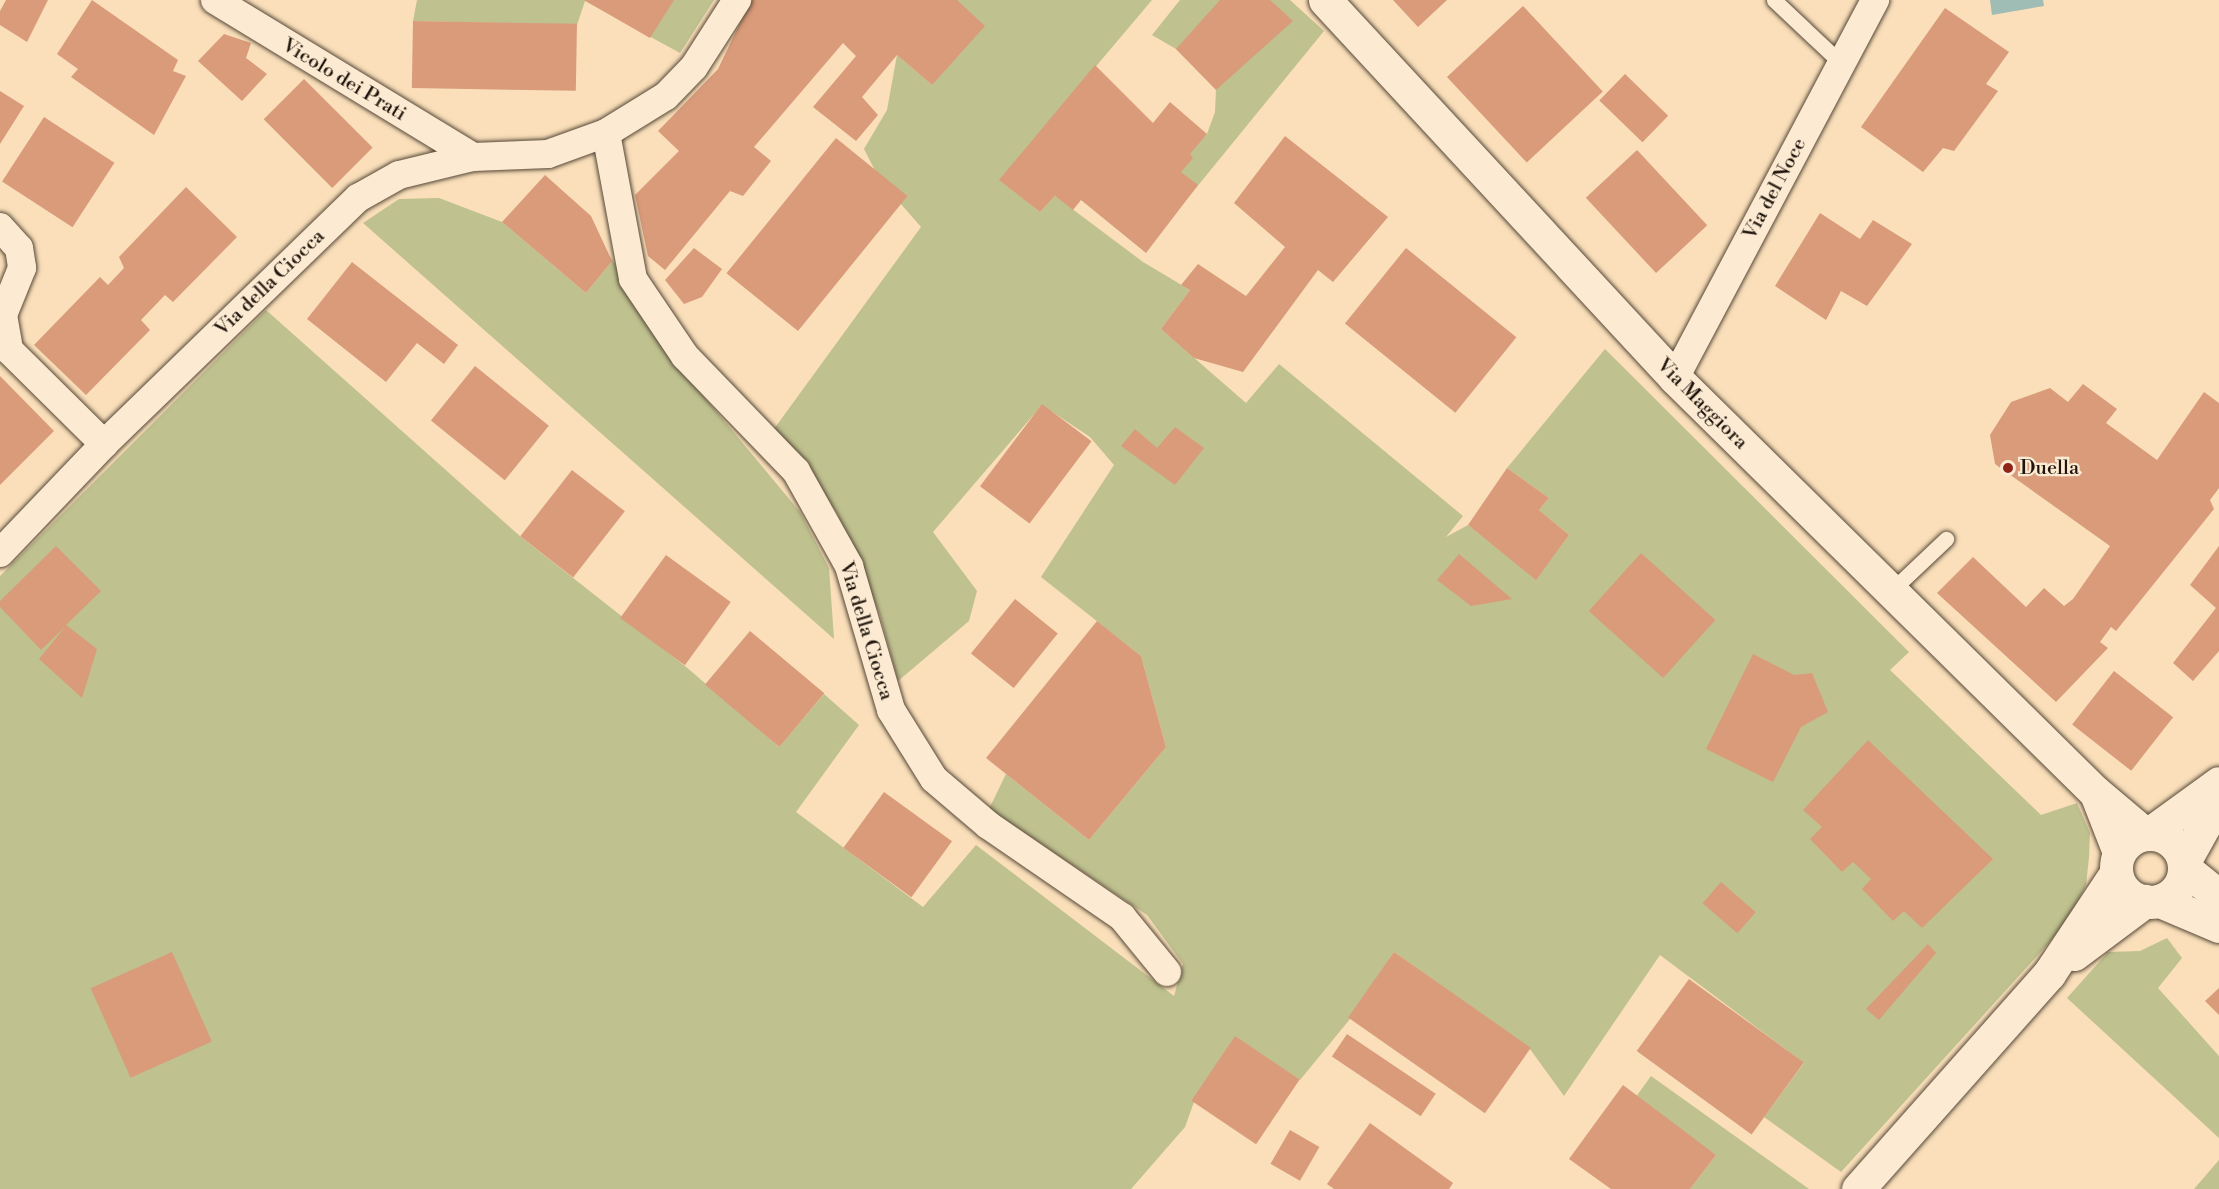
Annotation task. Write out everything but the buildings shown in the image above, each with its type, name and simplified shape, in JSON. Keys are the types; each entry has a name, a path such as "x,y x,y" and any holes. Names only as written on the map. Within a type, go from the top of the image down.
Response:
{"street":[{"name":"Vicolo dei Prati","path":"215,0 473,158"},
{"name":"Via della Ciocca","path":"0,553 104,444 358,198 399,175 473,158 548,154 606,133 666,96 694,67 737,0"},
{"name":"Via Maggiora","path":"1325,0 1675,378 2096,792 2133,848"},
{"name":"Via del Noce","path":"1675,378 1875,0"},
{"name":"Via della Ciocca","path":"606,133 633,279 685,356 796,471 849,566 891,710 934,779 988,825 1122,917 1167,972"},
{"path":"0,227 19,248 22,268 3,315 9,350 104,444"},
{"path":"1858,1189 2049,974 2133,848 2219,783"},
{"path":"2049,974 2152,901 2178,888 2184,865 2219,799"},
{"path":"2133,848 2170,840 2184,865 2219,896"},
{"path":"2133,848 2126,892 2219,926"}],"lane":[{"path":"1774,0 1842,64"},
{"path":"1891,591 1946,539"}],"green space":[{"path":"417,0 714,0 680,53 585,1 577,25 413,21"},
{"path":"957,0 1152,0 1000,180 1040,212 1055,196 1143,262 1190,290 1161,329 1246,403 1279,364 1463,516 1446,537 1468,525 1536,579 1569,535 1539,510 1549,498 1507,468 1605,349 1909,652 1890,670 2041,815 2077,803 2090,833 2089,857 2086,885 2066,924 1841,1172 1764,1117 1804,1063 1660,955 1564,1096 1530,1049 1394,952 1350,1019 1300,1080 1235,1037 1194,1102 1185,1127 1131,1189 0,1189 0,576 266,310 521,537 685,666 779,747 824,694 859,725 796,812 923,907 976,845 1174,996 1183,964 1147,915 989,809 1006,774 1089,840 1166,747 1141,656 1041,577 1114,465 1090,437 1042,405 933,532 977,591 969,621 898,681 880,615 837,513 774,429 921,227 880,180 864,149 887,110 897,55 932,85"},
{"path":"1180,0 1290,0 1324,31 1156,237 1129,217 1207,134 1215,112 1216,89 1176,49 1152,35"},
{"path":"439,198 502,222 586,293 612,261 610,256 676,363 800,512 829,568 834,639 363,223 399,199"},
{"path":"2167,938 2182,958 2158,988 2219,1056 2219,1138 2067,998 2108,952 2140,951"},
{"path":"1651,1076 1809,1189 1690,1189 1716,1155 1633,1101"},
{"path":"2219,1160 2219,1189 2194,1189"}],"water":[{"path":"1990,0 2043,0 2044,6 1992,15"}],"place":[{"name":"Duella","path":"2008,468"}]}
